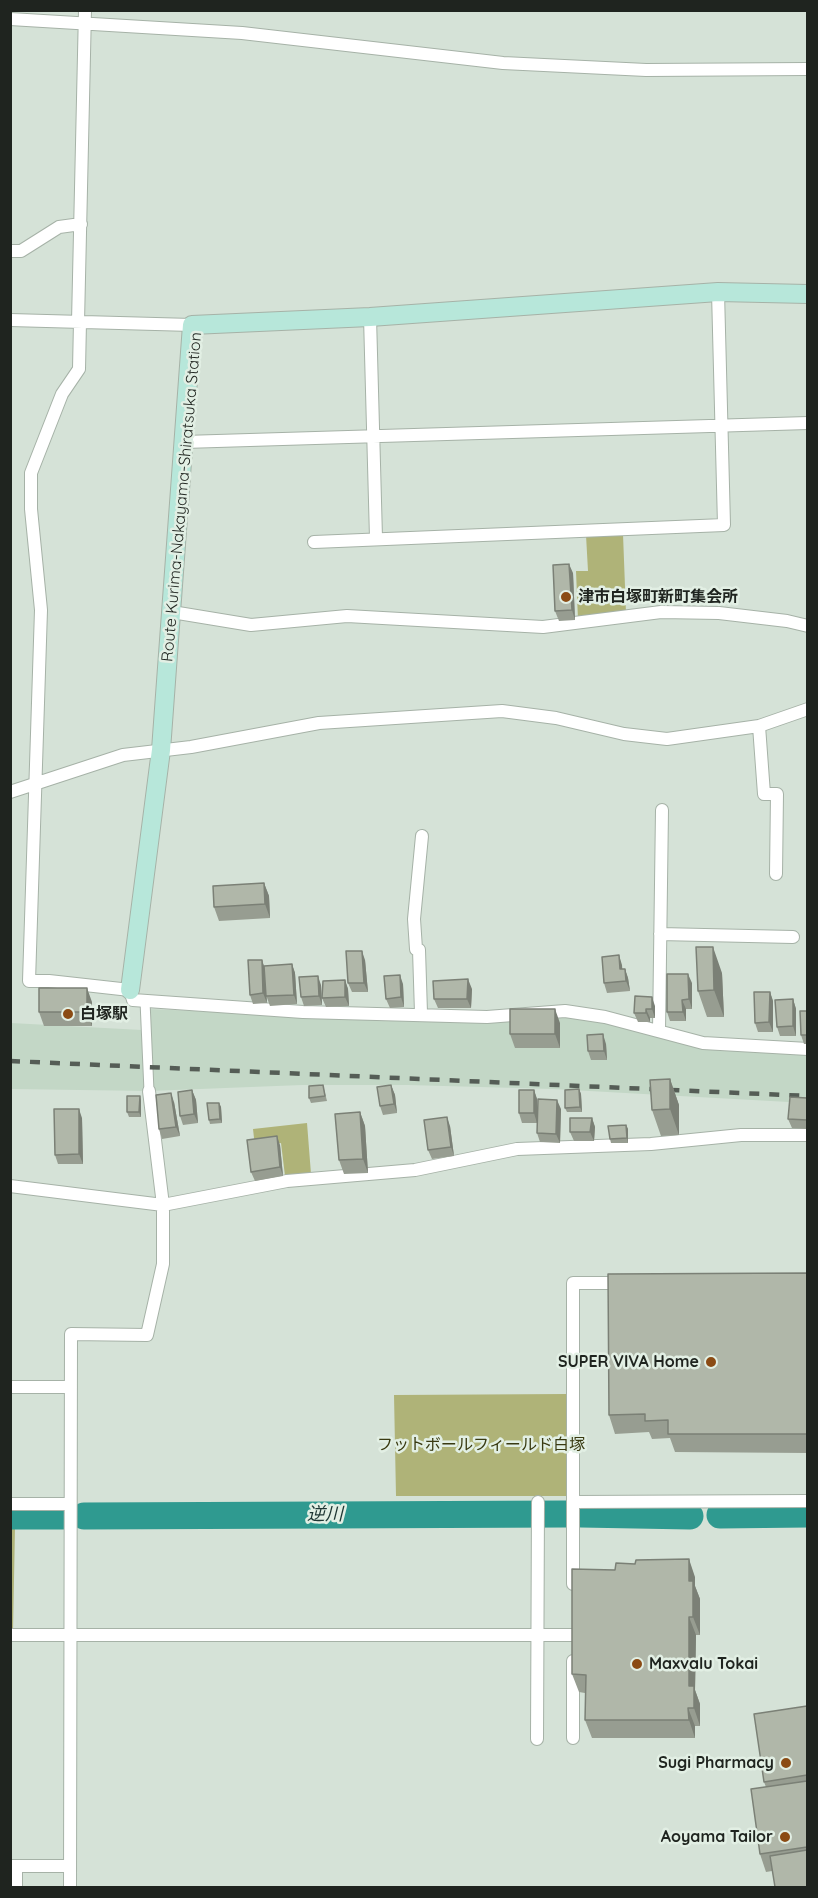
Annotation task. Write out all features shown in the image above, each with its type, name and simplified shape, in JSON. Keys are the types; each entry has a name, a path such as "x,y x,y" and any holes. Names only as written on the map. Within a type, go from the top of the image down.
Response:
{"main road":[{"name":"Route Kurima-Nakayama-Shiratsuka Station","path":"137,996 161,750 192,326 370,317 718,292 807,294"}],"street":[{"path":"86,10 79,369 62,394 31,473 30,509 41,610 29,981 49,981 137,996 303,1012 421,1013 508,1017 565,1011 703,1043 807,1049"},
{"path":"10,19 242,33 503,63 646,70 807,69"},
{"path":"10,251 21,251 59,227 81,224"},
{"path":"314,542 724,525 718,292"},
{"path":"370,317 376,538"},
{"path":"10,320 192,326"},
{"path":"184,442 807,423"},
{"path":"172,612 251,625 347,616 543,627 661,612 719,613 787,621 807,626"},
{"path":"10,792 123,755 319,723 478,711 543,716 624,734 667,739 759,726 807,709"},
{"path":"759,726 764,794 777,794 776,874"},
{"path":"659,1031 662,810"},
{"path":"421,1013 419,950 416,949 414,919 422,836"},
{"path":"660,934 794,937"},
{"path":"70,1887 71,1334 147,1335 164,1264 163,1205 137,996"},
{"path":"10,1186 163,1205 287,1180 415,1170 517,1149 651,1144 741,1135 807,1135"},
{"path":"573,1601 573,1283 632,1282"},
{"path":"10,1387 71,1387"},
{"path":"573,1502 807,1501"},
{"path":"537,1739 538,1503"},
{"path":"10,1504 70,1504"},
{"path":"10,1635 536,1635 573,1629 573,1738"},
{"path":"16,1887 13,1866 70,1866"}],"shaded area":[{"path":"148,1009 484,1023 562,1015 604,1021 659,1034 808,1054 807,1103 553,1089 408,1085 302,1085 149,1091 11,1089 11,1023 142,1030"}],"green space":[{"path":"623,534 626,613 578,620 576,571 588,571 586,535"},
{"path":"307,1123 311,1174 285,1176 281,1143 255,1147 253,1129"},
{"name":"フットボールフィールド白塚","path":"566,1394 568,1496 396,1496 394,1395"},
{"path":"10,1528 15,1528 13,1631 11,1631"}],"building":[{"name":"津市白塚町新町集会所","path":"569,564 572,610 555,611 553,565"},
{"path":"264,883 265,904 214,907 213,886"},
{"path":"696,947 713,947 714,990 698,991"},
{"path":"346,951 362,951 364,983 348,983"},
{"path":"619,955 620,969 625,969 626,981 604,983 602,957"},
{"path":"248,960 262,960 263,993 250,995"},
{"path":"292,964 294,995 266,996 264,966"},
{"path":"667,974 688,974 689,999 682,1000 683,1012 667,1012"},
{"path":"400,975 401,997 386,999 384,976"},
{"path":"318,976 319,996 301,997 299,977"},
{"path":"468,979 467,999 434,999 433,981"},
{"path":"345,980 345,997 322,998 323,981"},
{"path":"39,988 87,988 87,1012 39,1012"},
{"path":"754,992 770,992 769,1022 755,1023"},
{"path":"635,996 652,997 652,1009 646,1009 646,1013 634,1013"},
{"path":"793,999 793,1026 777,1027 775,1000"},
{"path":"510,1009 555,1009 555,1034 510,1034"},
{"path":"800,1011 807,1011 807,1035 801,1035"},
{"path":"603,1034 604,1051 588,1051 587,1035"},
{"path":"670,1079 670,1109 652,1110 650,1080"},
{"path":"323,1085 325,1096 309,1098 309,1086"},
{"path":"391,1085 394,1104 380,1106 377,1087"},
{"path":"579,1089 580,1107 565,1108 565,1090"},
{"path":"192,1090 194,1114 180,1116 178,1092"},
{"path":"519,1090 534,1090 534,1113 519,1113"},
{"path":"171,1093 176,1127 159,1129 156,1095"},
{"path":"127,1096 140,1096 139,1112 127,1112"},
{"path":"790,1097 807,1098 807,1120 788,1119"},
{"path":"538,1099 557,1100 556,1134 537,1133"},
{"path":"207,1103 219,1103 220,1119 209,1120"},
{"path":"54,1109 79,1109 79,1154 55,1155"},
{"path":"360,1112 363,1159 339,1160 335,1114"},
{"path":"447,1117 451,1147 428,1150 424,1120"},
{"path":"570,1118 592,1118 590,1132 570,1132"},
{"path":"626,1125 627,1138 610,1139 608,1126"},
{"path":"277,1136 280,1167 251,1172 247,1140"},
{"name":"SUPER VIVA Home","path":"807,1273 807,1434 668,1434 668,1420 645,1421 645,1414 609,1415 608,1274"},
{"name":"Maxvalu Tokai","path":"689,1559 689,1581 693,1581 693,1617 689,1617 689,1686 694,1686 694,1708 688,1708 689,1720 585,1720 586,1675 572,1674 572,1569 615,1570 616,1563 635,1564 636,1560"},
{"name":"Sugi Pharmacy","path":"807,1706 807,1775 764,1782 754,1714"},
{"name":"Aoyama Tailor","path":"807,1781 807,1847 760,1854 751,1789"},
{"path":"807,1850 807,1887 775,1887 770,1856"}],"waterway":[{"name":"逆川","path":"84,1516 566,1514"},
{"name":"逆川","path":"581,1514 690,1516"},
{"name":"逆川","path":"720,1515 808,1514"},
{"name":"逆川","path":"10,1516 64,1516"}],"railway":[{"path":"10,1061 808,1096"}],"place":[{"name":"津市白塚町新町集会所","path":"566,597"},
{"name":"白塚駅","path":"68,1014"},
{"name":"SUPER VIVA Home","path":"711,1362"},
{"name":"Maxvalu Tokai","path":"637,1664"},
{"name":"Sugi Pharmacy","path":"786,1763"},
{"name":"Aoyama Tailor","path":"785,1837"}]}
